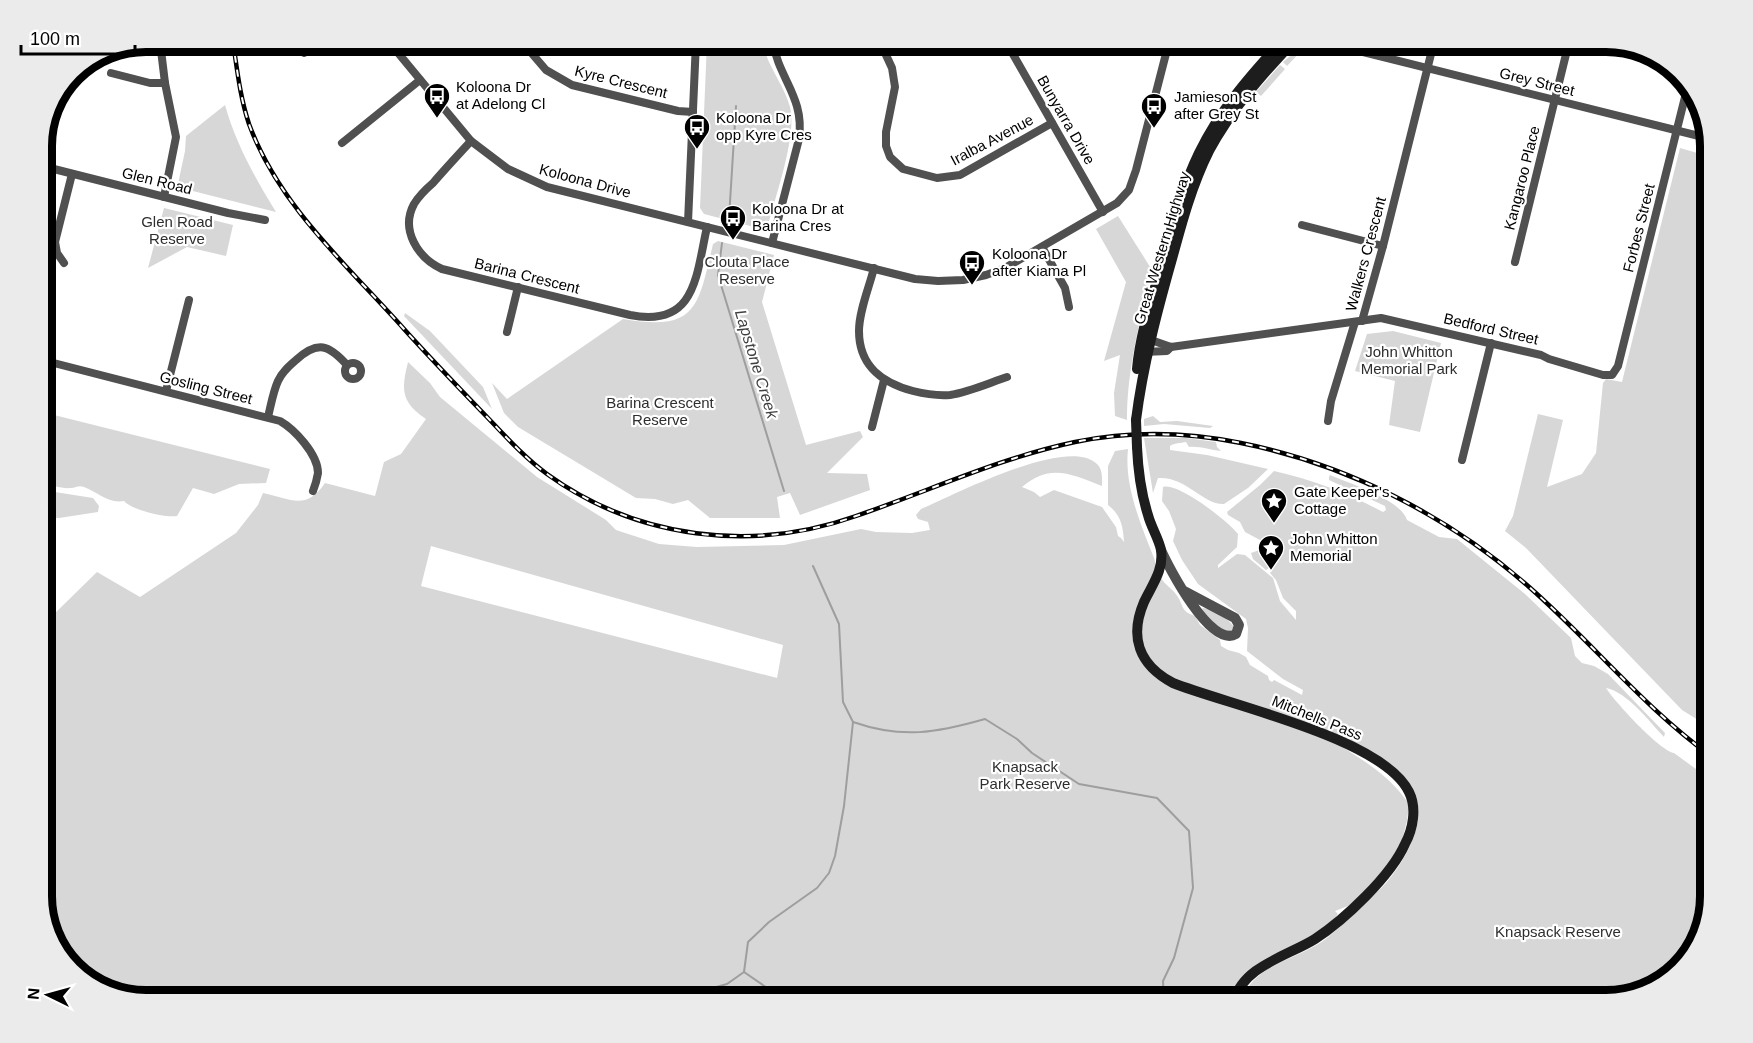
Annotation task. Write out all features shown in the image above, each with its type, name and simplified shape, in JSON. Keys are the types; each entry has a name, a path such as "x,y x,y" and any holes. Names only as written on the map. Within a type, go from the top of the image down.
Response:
{"main road":[{"name":"Great Western Highway","path":"1161,549 1144,500 1138,471 1136,420 1150,307 1177,210 1200,152 1234,96 1272,52"},
{"name":"Great Western Highway","path":"1143,352 1150,340 1185,212 1209,152 1247,93 1284,52"},
{"name":"Mitchells Pass","path":"1161,549 1160,567 1144,604 1138,626 1140,652 1153,670 1173,683 1330,736 1369,755 1405,785 1413,807 1413,821 1409,837 1396,863 1380,882 1315,939 1252,975 1239,990"}],"street":[{"path":"161,52 176,137 164,198"},
{"name":"Koloona Drive","path":"397,52 471,141 508,169 537,183 926,280 963,280 996,272 1121,200 1132,183 1166,52"},
{"name":"Kyre Crescent","path":"531,52 546,70 572,85 678,111 693,112"},
{"path":"688,222 696,52"},
{"path":"772,243 799,139 800,124 798,104 775,52"},
{"name":"Iralba Avenue","path":"885,52 892,68 895,87 886,132 886,146 890,158 903,169 937,178 960,175 1052,123"},
{"name":"Bunyarra Drive","path":"1012,52 1103,212"},
{"name":"Grey Street","path":"1363,52 1700,136"},
{"name":"Walkers Crescent","path":"1150,340 1171,346 1359,322 1383,246 1431,52"},
{"name":"Kangaroo Place","path":"1515,262 1567,52"},
{"path":"111,73 150,83 165,83"},
{"path":"342,143 420,80"},
{"name":"Forbes Street","path":"1612,375 1618,366 1685,95"},
{"name":"Barina Crescent","path":"471,141 417,199 410,217 411,237 421,255 433,265 630,315 659,318 675,310 688,297 694,282 707,227"},
{"name":"Glen Road","path":"53,169 164,198 265,220"},
{"path":"64,263 57,254 55,242 72,174"},
{"path":"1302,225 1383,246"},
{"path":"1042,247 1065,288 1069,307"},
{"path":"874,268 860,325 860,340 866,358 877,375 884,380 920,392 943,395 960,393 1007,377"},
{"path":"507,332 518,287"},
{"path":"166,391 189,300"},
{"name":"Bedford Street","path":"1359,322 1391,319 1541,355 1603,375 1612,375"},
{"path":"1328,421 1330,401 1359,322"},
{"path":"1461,460 1491,343"},
{"name":"Walkers Crescent","path":"1143,352 1167,351 1171,346"},
{"path":"268,417 277,381 284,371 307,351 319,347 330,349 347,365"},
{"name":"Gosling Street","path":"53,363 279,421 292,429 312,456 318,474 313,491"},
{"path":"872,427 884,380"},
{"name":"Great Western Highway","path":"1161,549 1184,591 1198,613 1217,632 1226,637 1236,634 1239,625 1235,618 1184,591"}],"green space":[{"path":"707,52 766,52 784,90 790,107 791,119 791,133 785,165 768,225 762,229 704,214 700,208"},
{"path":"1295,52 1300,52 1287,66 1283,62"},
{"path":"1280,65 1285,69 1261,96 1256,92"},
{"path":"225,105 247,160 276,212 181,188 178,184 186,136"},
{"path":"1680,148 1700,154 1700,721 1682,710 1526,548 1505,531 1513,516 1538,414 1563,420 1547,487 1582,474 1596,453 1603,383 1606,379 1622,382"},
{"name":"Glen Road Reserve","path":"164,208 233,225 226,256 187,247 148,268"},
{"path":"1118,216 1152,270 1132,363 1127,420 1115,416 1114,393 1120,355 1104,361 1126,282 1096,229"},
{"name":"Barina Crescent Reserve","path":"718,241 774,255 762,302 806,445 860,431 863,437 827,473 867,474 870,490 800,515 790,493 777,497 780,518 710,518 688,500 673,504 655,499 636,498 518,427 504,413 492,383 507,399 623,319 666,322 680,318 690,310 703,284 713,244"},
{"path":"405,313 430,331 483,387 492,409 404,316"},
{"name":"John Whitton Memorial Park","path":"1393,331 1441,343 1420,432 1389,425 1395,381 1355,371 1367,334"},
{"path":"408,362 430,383 440,397 537,477 606,520 616,530 659,544 697,547 784,545 861,529 876,532 912,533 930,530 928,522 918,519 916,515 921,509 1010,470 1062,457 1082,457 1097,464 1101,471 1102,486 1070,475 1051,473 1042,475 1022,487 1040,497 1054,490 1102,507 1116,527 1118,536 1124,542 1121,521 1108,505 1108,466 1115,451 1128,449 1127,463 1131,491 1161,579 1178,597 1184,610 1195,616 1200,625 1220,640 1221,646 1246,657 1250,665 1268,676 1272,682 1274,680 1302,695 1303,690 1283,679 1247,651 1246,619 1198,584 1173,541 1176,529 1162,501 1163,487 1180,490 1191,496 1233,528 1238,534 1237,547 1218,565 1218,568 1237,554 1245,555 1273,578 1280,601 1296,620 1296,611 1283,598 1276,580 1270,573 1272,570 1269,568 1266,570 1253,559 1251,553 1265,548 1260,540 1245,532 1240,522 1227,512 1274,471 1330,488 1383,512 1386,510 1385,506 1329,480 1329,477 1330,475 1374,493 1395,505 1403,512 1407,520 1439,537 1457,539 1525,594 1571,638 1575,656 1582,663 1594,666 1608,674 1665,733 1664,737 1630,701 1606,688 1638,725 1659,744 1700,772 1700,909 1693,933 1681,954 1664,971 1643,983 1619,990 1247,990 1265,971 1312,948 1333,933 1387,882 1412,842 1418,814 1416,800 1410,786 1378,756 1338,744 1385,777 1409,804 1401,844 1389,865 1353,904 1335,911 1338,914 1314,936 1254,969 1232,990 134,990 99,978 80,963 68,949 54,915 53,615 97,572 140,597 236,533 258,505 263,493 290,500 304,500 318,492 325,483 375,496 384,462 401,454 426,419 407,401 404,388","holes":["431,546 783,645 777,678 421,586"]},
{"path":"53,415 270,469 266,483 239,484 214,494 193,488 177,516 149,513 124,501 113,501 80,486 64,488 53,486"},
{"path":"1153,416 1160,422 1177,421 1213,426 1210,428 1164,424 1144,426 1144,419"},
{"path":"1144,438 1186,438 1216,442 1221,451 1189,447 1186,442 1170,446 1170,450 1207,455 1268,469 1248,488 1224,504 1209,500 1177,481 1168,479 1158,478 1153,493"},
{"path":"53,492 93,498 99,506 98,512 53,518"},
{"path":"1203,608 1220,614 1234,627 1229,633 1211,622"}],"waterway":[{"name":"Lapstone Creek","path":"729,218 736,106"},
{"name":"Lapstone Creek","path":"722,243 718,275 784,491"},
{"name":"Lapstone Creek","path":"813,566 839,624 843,702 853,722 887,731 919,732 951,728 985,719 1079,784 1157,798 1189,831 1193,888 1174,958 1163,981 1163,990"},
{"path":"705,990 727,984 744,972 748,942 769,922 817,888 829,873 835,856 844,806 853,722"},
{"path":"744,972 770,990"}],"railway":[{"path":"235,52 249,124 262,154 296,208 338,258 509,440 539,468 582,496 619,513 657,526 696,533 736,536 776,534 817,527 856,516 1019,457 1095,438 1158,434 1221,439 1241,443 1319,464 1357,479 1394,496 1464,537 1528,586 1640,695 1700,748"}],"place":[{"name":"Koloona Dr at Adelong Cl","path":"437,119"},
{"name":"Jamieson St after Grey St","path":"1154,129"},
{"name":"Koloona Dr opp Kyre Cres","path":"697,150"},
{"name":"Koloona Dr at Barina Cres","path":"733,241"},
{"name":"Koloona Dr after Kiama Pl","path":"972,286"},
{"name":"Gate Keeper's Cottage","path":"1274,524"},
{"name":"John Whitton Memorial","path":"1271,571"}],"park label":[{"name":"Clouta Place Reserve","path":"747,270"},
{"name":"Knapsack Park Reserve","path":"1025,776"},
{"name":"Knapsack Reserve","path":"1558,932"}]}
